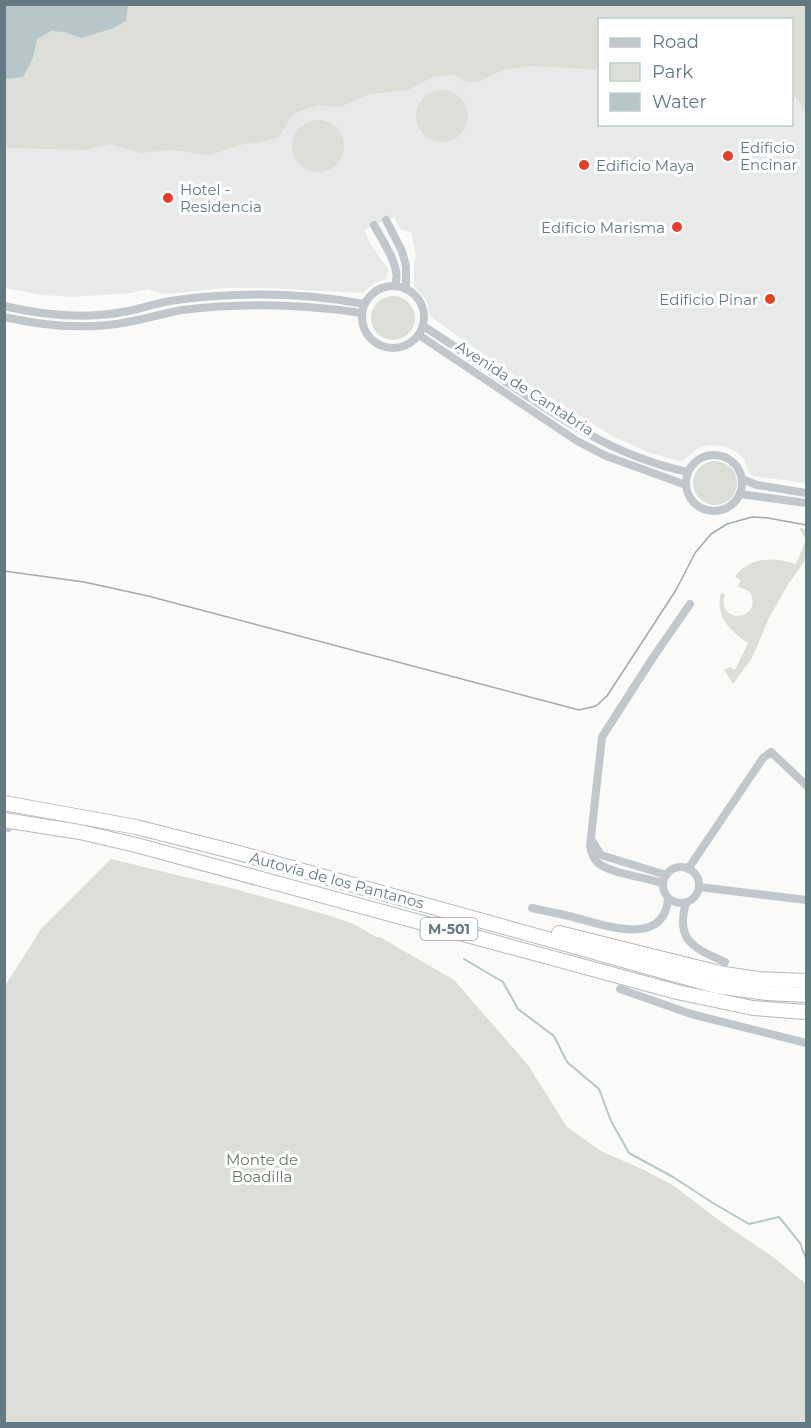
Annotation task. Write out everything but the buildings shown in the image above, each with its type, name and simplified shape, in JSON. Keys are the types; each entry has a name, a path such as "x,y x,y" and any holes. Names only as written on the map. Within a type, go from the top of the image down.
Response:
{"highway":[{"name":"Autovía de los Pantanos","path":"4,803 136,827 235,852 716,986 767,993 807,995"},
{"name":"Autovía de los Pantanos","path":"5,826 93,836 136,845 677,992 753,1008 807,1012"},
{"path":"476,918 490,918 562,934 724,974 758,979 807,981"}],"street":[{"path":"386,220 402,251 406,266 406,289"},
{"path":"374,225 395,263 397,279 394,286"},
{"path":"394,286 406,289 415,295 422,305 423,326 410,344 398,348 386,348 376,344 368,337 363,327 361,314 364,304 375,291 394,286"},
{"path":"4,306 37,312 101,315 175,300 265,296 364,304"},
{"path":"4,317 39,323 103,326 180,310 216,308 268,306 342,310 361,314"},
{"name":"Avenida de Cantabria","path":"423,326 581,431 642,459 688,472"},
{"name":"Avenida de Cantabria","path":"418,335 578,441 606,456 686,485"},
{"path":"708,455 722,456 734,463 742,479 740,494 734,503 718,511 698,507 691,499 686,485 688,472 696,460 708,455"},
{"path":"742,479 757,485 807,493"},
{"path":"740,494 807,503"},
{"path":"664,879 601,855 592,838 602,737 690,604"},
{"path":"688,869 763,758 771,752 807,784"},
{"path":"531,908 621,930 641,930 656,924 668,909 664,879 678,867 688,869 698,878 699,886 694,898 686,903 677,903 668,899"},
{"path":"699,886 807,900"},
{"path":"686,903 682,916 687,939 697,950 725,962"},
{"path":"620,989 691,1014 807,1043"}],"shaded area":[{"path":"4,5 806,5 806,483 753,476 738,453 723,446 708,445 697,449 684,460 678,461 648,452 612,436 499,365 431,317 426,300 414,286 416,255 411,232 401,230 394,217 364,230 371,245 388,269 386,279 375,283 362,293 225,288 164,294 148,289 131,293 72,297 42,295 5,288"}],"green space":[{"path":"5,5 806,5 806,112 793,93 793,18 598,18 598,70 532,66 503,70 479,81 468,82 452,75 433,77 408,90 370,94 340,107 317,105 294,113 279,137 244,144 210,155 172,150 141,153 110,144 85,150 5,148"},
{"path":"442,90 452,92 460,98 466,106 468,116 466,126 460,134 452,140 442,142 432,140 424,134 418,126 416,116 418,106 424,98 432,92"},
{"path":"318,120 328,122 336,128 342,136 344,146 342,156 336,164 328,170 318,172 308,170 300,164 294,156 292,146 294,136 300,128 308,122"},
{"path":"393,296 408,303 415,318 408,333 393,340 378,333 371,318 378,303"},
{"path":"715,461 730,468 737,483 730,498 715,505 700,498 693,483 700,468"},
{"path":"799,528 806,529 806,540"},
{"path":"806,540 806,559 769,618 752,658 733,684 724,670 730,667 735,670 748,643 735,634 722,616 721,593 725,594 726,610 737,616 744,615 752,605 752,597 749,591 738,587 740,580 735,577 748,565 763,560 779,560 796,564"},
{"name":"Monte de Boadilla","path":"111,859 235,889 354,924 454,980 528,1065 567,1127 601,1151 674,1186 773,1257 806,1284 806,1423 5,1423 5,986 41,929"}],"water":[{"path":"5,5 128,5 126,21 111,29 81,38 64,32 51,31 37,39 33,58 23,77 5,79"}],"waterway":[{"path":"464,959 503,982 518,1009 554,1036 567,1062 599,1089 611,1121 629,1153 749,1224 779,1217 800,1243 806,1259"}],"tram line":[{"path":"4,571 84,582 148,596 579,710 596,706 607,696 676,590 695,553 711,534 727,524 752,517 806,525"}],"place":[{"name":"Edificio Encinar","path":"728,156"},
{"name":"Edificio Maya","path":"584,165"},
{"name":"Hotel - Residencia","path":"168,198"},
{"name":"Edificio Marisma","path":"677,227"},
{"name":"Edificio Pinar","path":"770,299"}]}
